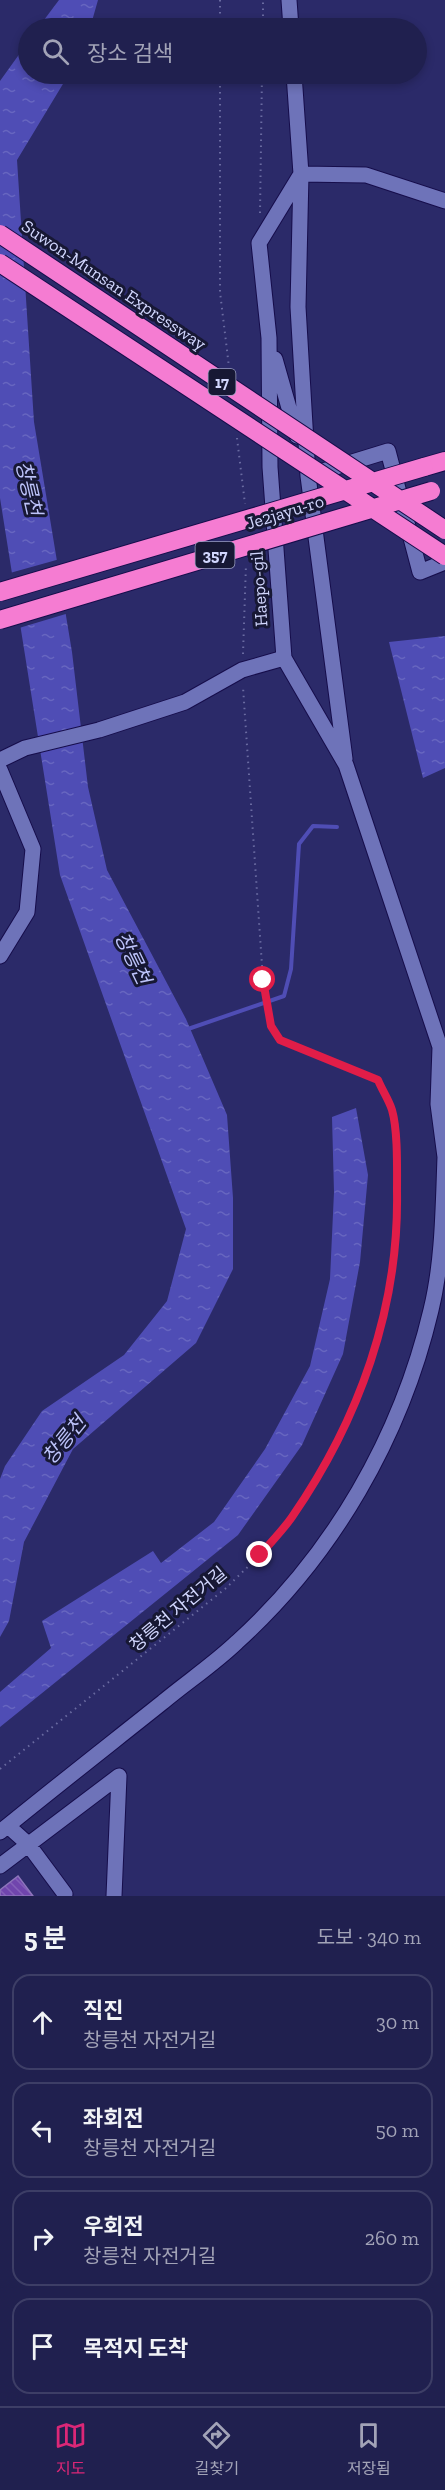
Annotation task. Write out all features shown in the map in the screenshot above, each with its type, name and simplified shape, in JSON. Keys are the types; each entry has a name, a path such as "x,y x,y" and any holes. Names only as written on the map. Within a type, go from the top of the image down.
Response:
{"highway":[{"name":"Suwon-Munsan Expressway","path":"0,234 445,530"},
{"name":"17","path":"0,262 445,556"},
{"name":"Je2jayu-ro","path":"0,592 445,461"},
{"name":"Je2jayu-ro","path":"0,620 438,489"}],"street":[{"path":"289,0 290,18"},
{"path":"295,84 301,174 297,307 308,476 346,765"},
{"path":"259,243 301,174"},
{"path":"301,174 366,175 445,201"},
{"name":"Haepo-gil","path":"259,243 269,338 270,467 284,658 346,765 443,1050"},
{"path":"269,338 308,476"},
{"path":"308,476 388,451 420,572 445,562"},
{"path":"0,760 25,748 99,730 184,702 242,670 284,658"},
{"path":"0,770 33,849 27,912 0,956"},
{"path":"65,1894 28,1844 4,1829 237,1642 296,1581 328,1541 374,1463 415,1366 431,1309 442,1236 445,1157 438,1104 443,1050"},
{"path":"0,1866 119,1776 114,1896"}],"path":[{"path":"220,0 220,18"},
{"path":"262,18 263,0"},
{"path":"259,243 262,84"},
{"name":"창릉천 자전거길","path":"0,1769 225,1589 260,1555 292,1518 316,1479 338,1438 374,1353 393,1278 398,1225 397,1165 392,1110 378,1080 280,1040 271,1026 263,980"}],"water":[{"path":"59,0 98,0 93,18 46,18"},
{"name":"창릉천","path":"18,56 18,84 63,84 17,160 34,422 72,652 88,787 107,870 186,1019 227,1115 233,1198 233,1269 196,1343 73,1449 24,1542 9,1621 0,1637 0,1479 5,1466 42,1411 124,1355 167,1301 186,1229 60,875 0,498 0,81"},
{"path":"445,636 445,768 423,778 389,642"},
{"path":"356,1108 368,1175 360,1262 343,1354 302,1445 238,1535 0,1727 0,1692 51,1648 42,1621 153,1551 161,1563 214,1522 265,1449 310,1366 330,1279 334,1192 332,1117"}],"pier":[{"path":"60,559 69,613 19,628 10,573"}],"building":[{"path":"18,1876 33,1896 0,1896 0,1890"}],"waterway":[{"path":"188,1029 284,996 291,969 299,844 313,826 337,827"}],"route":[{"path":"260,1555 292,1518 316,1479 355,1401 374,1353 384,1317 393,1278 398,1225 397,1165 392,1110 378,1080 297,1049 280,1040 271,1026 263,980"}]}
